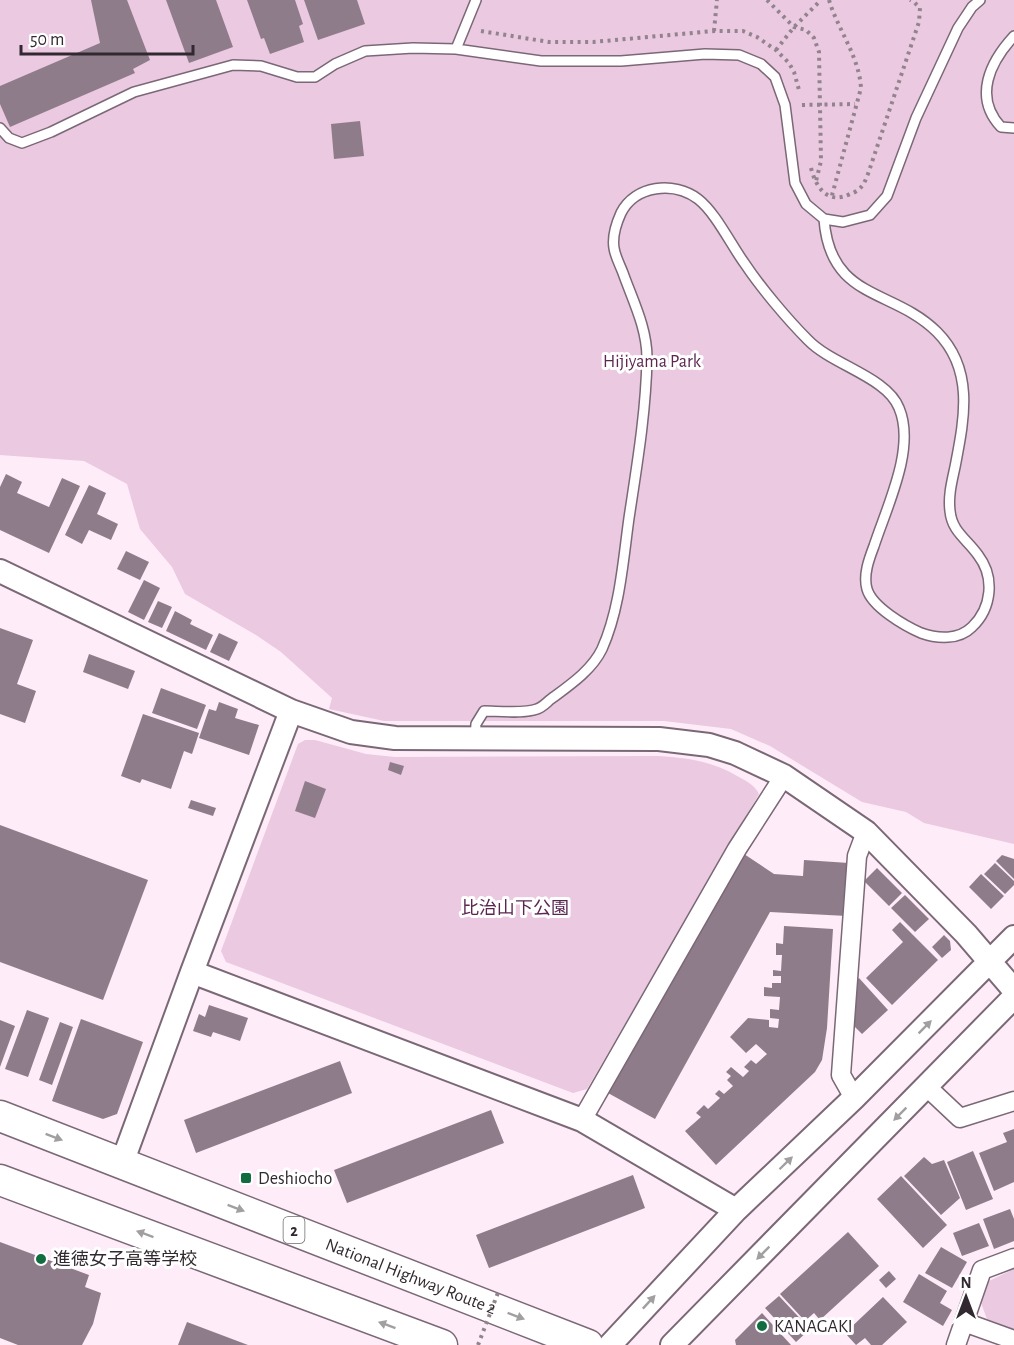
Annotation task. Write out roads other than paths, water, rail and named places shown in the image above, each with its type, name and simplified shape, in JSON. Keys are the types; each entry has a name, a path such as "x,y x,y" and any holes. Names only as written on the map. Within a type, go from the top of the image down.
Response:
{"highway":[{"name":"National Highway Route 2","path":"0,1116 588,1345"},
{"path":"0,1180 442,1345"}],"street":[{"path":"0,571 291,711 351,732 395,738 659,739 709,745 735,753 784,776 866,832 966,934 1014,990"},
{"path":"122,1163 291,711"},
{"path":"582,1120 737,849 784,776"},
{"path":"854,1098 841,1075 857,856 866,832"},
{"path":"609,1345 736,1210 854,1098 1014,937"},
{"path":"192,972 582,1120 736,1210"},
{"path":"672,1345 1014,997"},
{"path":"927,1087 960,1118 1014,1101"},
{"path":"956,1345 982,1270 1014,1258"},
{"path":"964,1322 1014,1340"}],"lane":[{"path":"456,49 476,0"},
{"path":"0,128 9,138 22,143 51,132 134,92 233,65 261,66 297,77 315,77 335,64 365,51 413,48 456,49 541,61 621,61 705,54 739,55 761,64 776,77 785,105 795,183 806,204 824,219 843,222 870,215 887,196 916,118 958,28 972,7 980,0"},
{"path":"1014,36 990,69 987,95 988,109 994,119 1001,127 1014,128"},
{"path":"476,739 476,724 484,711 536,710 579,678 600,653 613,618 621,579 640,437 647,357 643,326 614,250 614,231 622,210 641,192 678,189 696,198 707,207 748,269 810,343 837,362 878,384 897,402 904,424 904,454 867,566 866,587 874,603 920,632 934,636 954,637 965,633 975,625 988,604 989,577 979,556 954,527 949,510 950,491 964,419 964,381 960,366 940,334 928,324 865,290 851,280 834,262 825,238 824,219"}],"place":[{"name":"Deshiocho","path":"246,1178"},
{"name":"進徳女子高等学校","path":"41,1259"},
{"name":"KANAGAKI","path":"762,1326"}],"park label":[{"name":"Hijiyama Park","path":"652,361"},
{"name":"比治山下公園","path":"515,908"}]}
